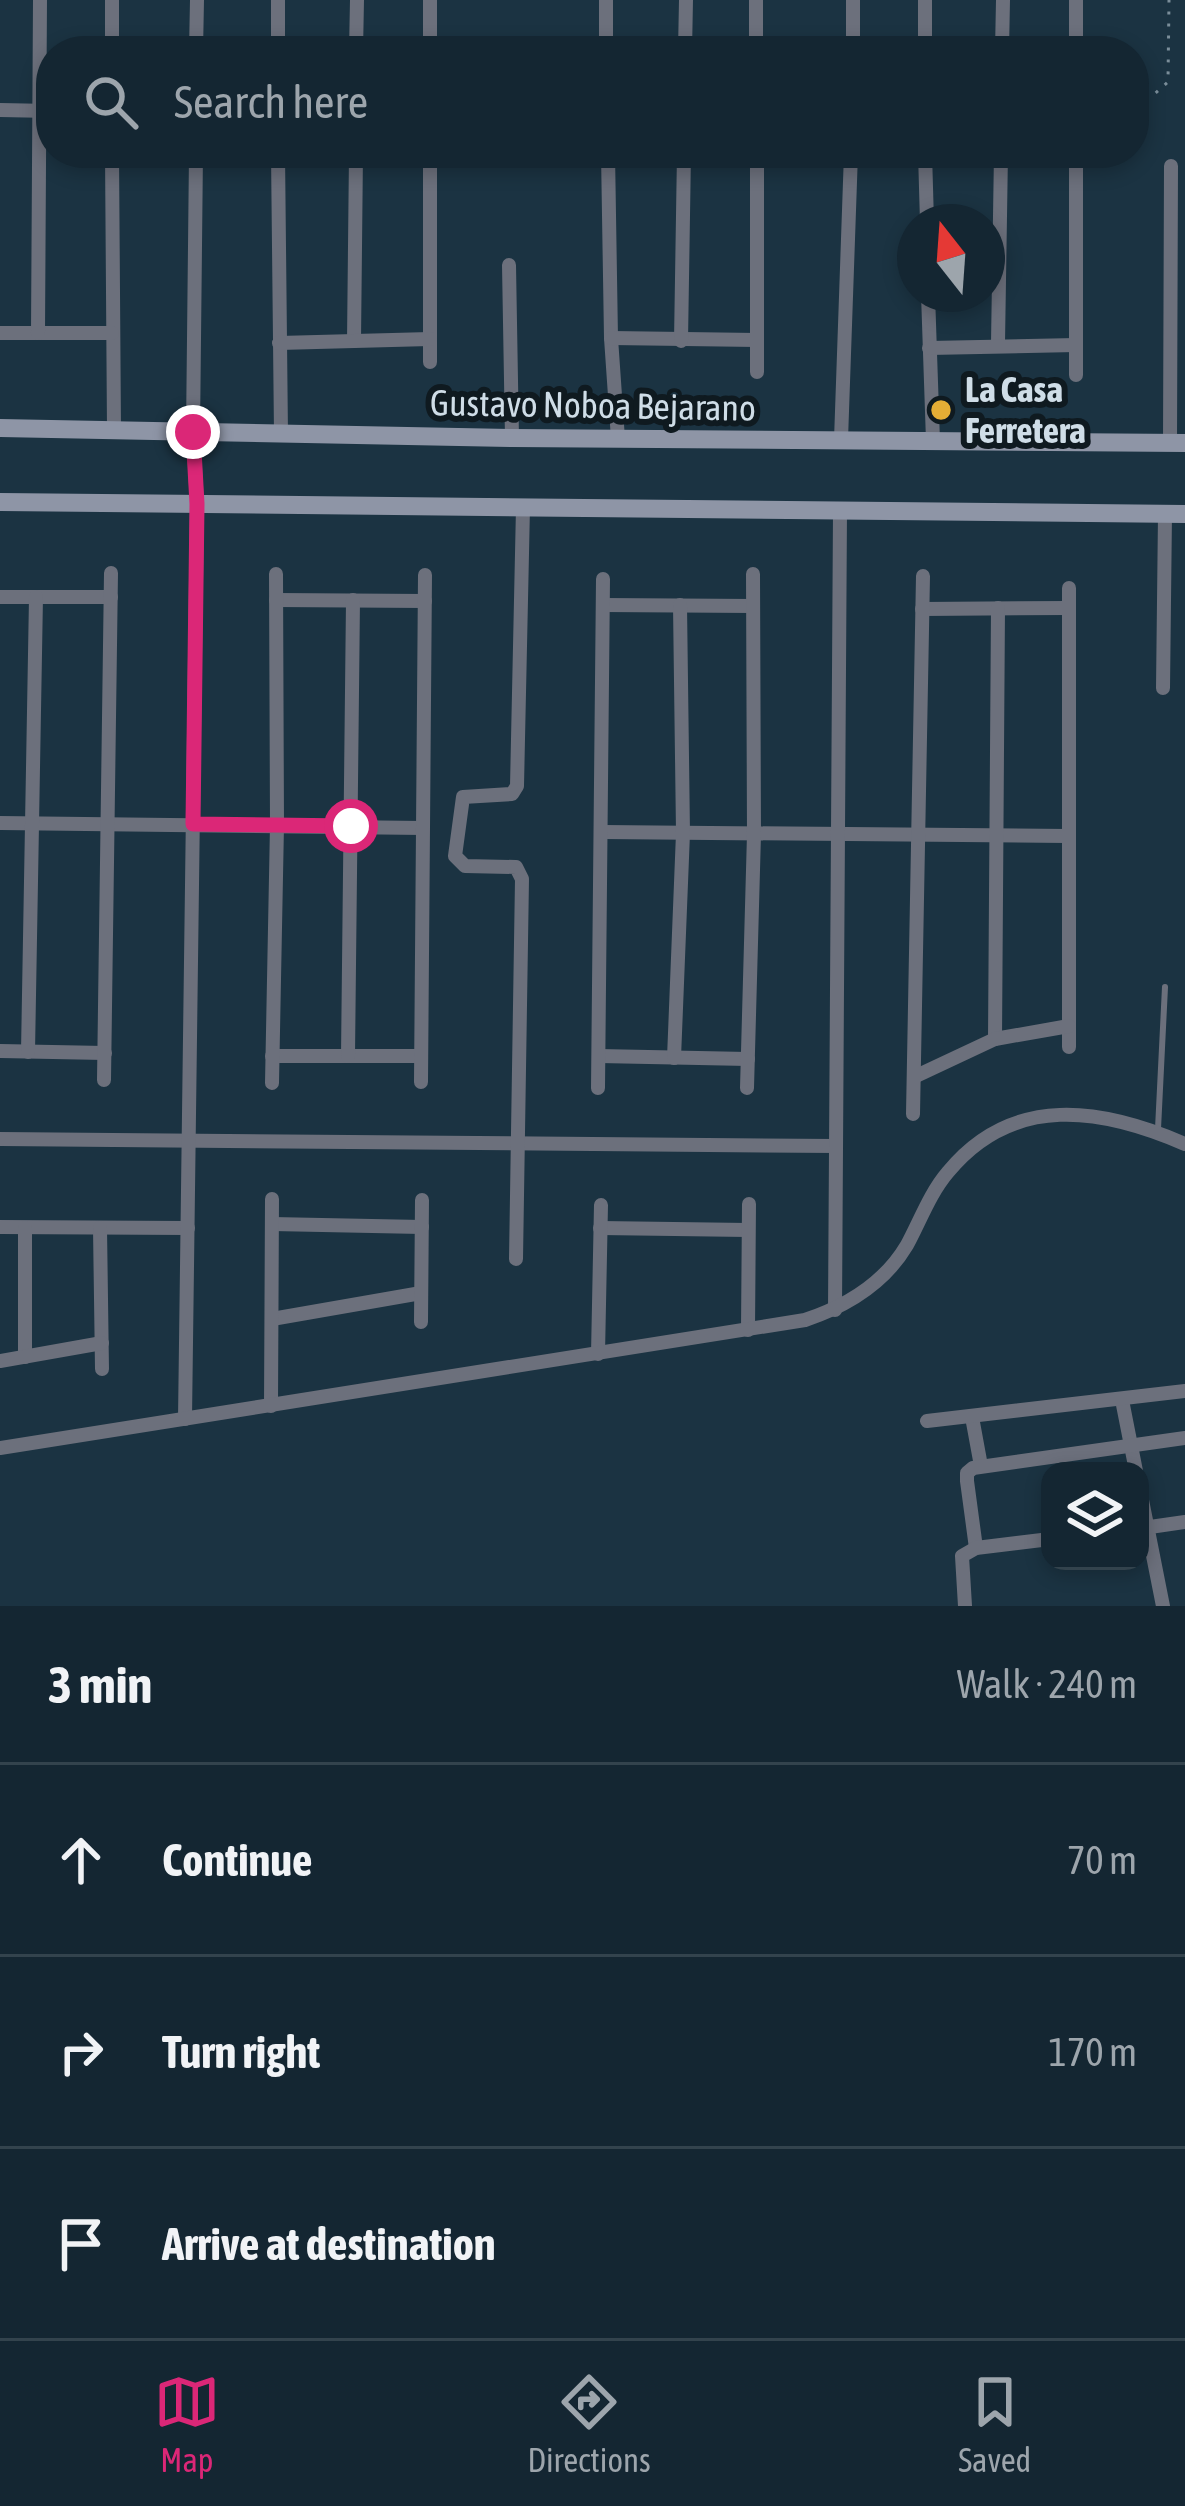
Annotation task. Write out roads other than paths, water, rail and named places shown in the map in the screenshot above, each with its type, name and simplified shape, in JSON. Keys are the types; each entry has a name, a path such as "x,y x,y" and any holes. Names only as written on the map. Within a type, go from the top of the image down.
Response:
{"street":[{"path":"40,0 42,36"},
{"path":"112,0 112,36"},
{"path":"196,36 197,0"},
{"path":"278,0 278,36"},
{"path":"356,36 357,0"},
{"path":"430,0 430,36"},
{"path":"606,0 606,36"},
{"path":"685,36 686,0"},
{"path":"756,0 756,36"},
{"path":"853,0 853,36"},
{"path":"925,0 925,36"},
{"path":"1002,36 1003,0"},
{"path":"1076,0 1076,36"},
{"path":"0,110 36,111"},
{"path":"1171,166 1177,442"},
{"path":"38,333 44,168"},
{"path":"112,168 114,430"},
{"path":"185,1419 197,504 193,432 196,168"},
{"path":"278,168 281,434"},
{"path":"354,341 356,168"},
{"path":"430,168 430,362"},
{"path":"608,168 618,439"},
{"path":"682,341 684,168"},
{"path":"757,168 757,372"},
{"path":"841,440 850,168"},
{"path":"926,168 927,204"},
{"path":"998,343 1001,168"},
{"path":"1076,168 1076,375"},
{"path":"508,265 512,438"},
{"path":"928,312 933,441"},
{"path":"0,333 112,333"},
{"path":"611,338 757,340"},
{"path":"279,343 430,339"},
{"path":"929,348 1076,344"},
{"name":"Gustavo Noboa Bejarano","path":"0,428 512,438 1177,442"},
{"path":"0,502 1175,514 1163,688"},
{"path":"516,1259 523,879 516,867 465,866 455,856 464,797 512,794 517,786 523,507"},
{"path":"835,1310 840,511"},
{"path":"104,1080 111,573"},
{"path":"272,1082 276,574"},
{"path":"747,1088 754,834 753,574"},
{"path":"421,1082 425,575"},
{"path":"914,1114 922,576"},
{"path":"598,1088 603,578"},
{"path":"1069,588 1069,1047"},
{"path":"0,597 111,597"},
{"path":"28,1052 35,597"},
{"path":"276,599 425,601"},
{"path":"348,1056 353,600"},
{"path":"603,605 753,606"},
{"path":"674,1058 683,832 680,605"},
{"path":"995,1039 998,608"},
{"path":"922,609 1069,608"},
{"path":"0,823 423,828"},
{"path":"603,832 1067,836"},
{"path":"914,1078 995,1039 1069,1026"},
{"path":"0,1051 105,1054"},
{"path":"272,1056 421,1057"},
{"path":"598,1056 748,1059"},
{"path":"0,1448 805,1321 835,1310 873,1286 904,1250 947,1173 979,1141 1016,1122 1057,1112 1120,1118 1185,1144"},
{"path":"0,1138 836,1145"},
{"path":"272,1198 272,1406"},
{"path":"421,1322 422,1201"},
{"path":"748,1330 749,1204"},
{"path":"598,1354 601,1205"},
{"path":"272,1224 422,1227"},
{"path":"0,1227 188,1228"},
{"path":"25,1357 26,1228"},
{"path":"100,1228 102,1370"},
{"path":"600,1228 748,1229"},
{"path":"272,1318 421,1293"},
{"path":"0,1361 101,1342"},
{"path":"927,1421 1185,1391"},
{"path":"1122,1400 1134,1462"},
{"path":"972,1417 981,1466"},
{"path":"976,1548 967,1473 981,1466 1185,1438"},
{"path":"1149,1527 1185,1522"},
{"path":"965,1606 962,1556 976,1548 1041,1540"},
{"path":"1149,1549 1163,1606"}],"lane":[{"path":"1158,1132 1165,987"}],"place":[{"name":"La Casa Ferretera","path":"941,410"}]}
